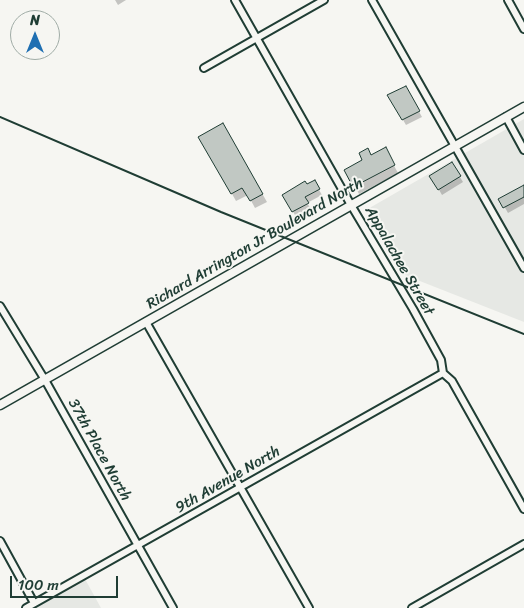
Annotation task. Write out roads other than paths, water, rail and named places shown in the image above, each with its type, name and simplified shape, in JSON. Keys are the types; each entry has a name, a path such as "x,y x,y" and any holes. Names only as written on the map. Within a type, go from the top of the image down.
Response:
{"street":[{"name":"Appalachee Street","path":"235,0 441,360 443,373 452,381 524,509"},
{"path":"204,68 324,0"},
{"path":"372,0 524,268"},
{"path":"508,0 524,28"},
{"name":"Richard Arrington Jr Boulevard North","path":"0,405 524,107"},
{"path":"506,117 524,150"},
{"name":"37th Place North","path":"0,306 45,380 173,608"},
{"path":"146,322 309,608"},
{"name":"9th Avenue North","path":"26,608 443,373"},
{"path":"0,541 34,603"},
{"path":"412,608 524,544"}],"railway":[{"path":"0,117 221,212 524,334"}]}
